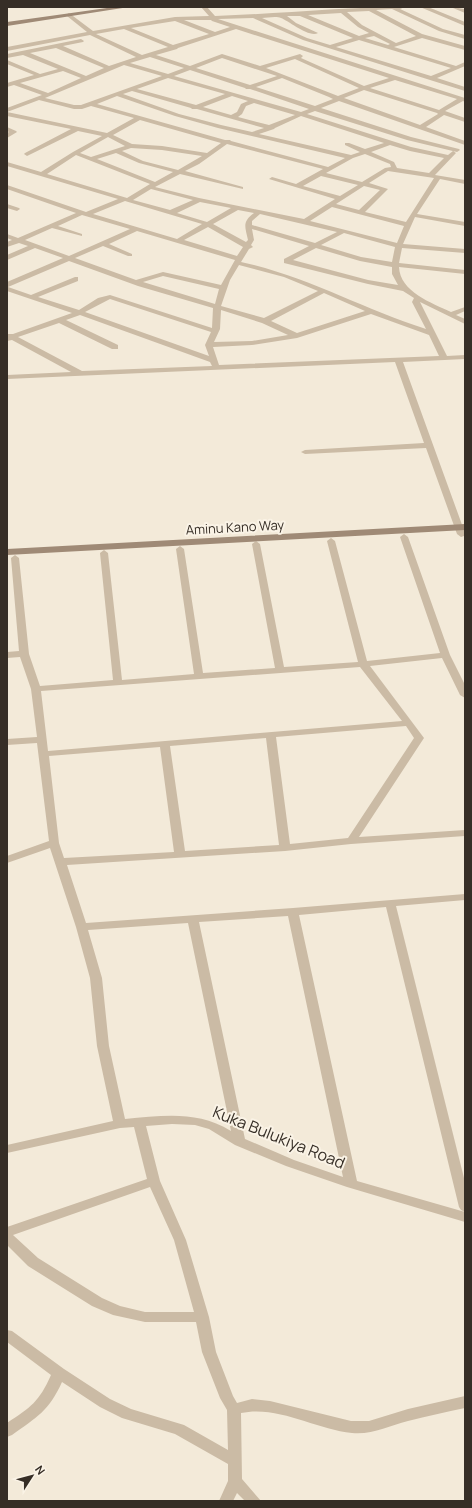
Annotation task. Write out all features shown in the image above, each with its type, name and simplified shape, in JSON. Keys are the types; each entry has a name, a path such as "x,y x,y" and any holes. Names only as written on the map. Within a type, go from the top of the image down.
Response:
{"main road":[{"path":"7,20 98,7"},
{"path":"7,24 126,7"},
{"name":"Aminu Kano Way","path":"10,556 104,553 404,537 463,530"},
{"name":"Aminu Kano Way","path":"10,556 463,530"}],"street":[{"path":"204,7 213,18"},
{"path":"7,49 175,19 281,15 402,7"},
{"path":"423,7 465,24"},
{"path":"394,8 441,30 465,38"},
{"path":"455,8 465,11"},
{"path":"371,10 422,36 465,48"},
{"path":"342,11 360,26 394,44"},
{"path":"299,14 358,38 458,68"},
{"path":"69,15 97,38 144,58"},
{"path":"281,15 294,24 315,33"},
{"path":"253,16 300,37 465,89"},
{"path":"206,18 464,100"},
{"path":"175,19 216,34"},
{"path":"458,21 465,19"},
{"path":"124,27 175,48"},
{"path":"7,110 109,68 175,48 236,27"},
{"path":"300,37 331,28"},
{"path":"259,68 373,34"},
{"path":"386,47 422,36"},
{"path":"7,56 97,38"},
{"path":"57,46 109,68"},
{"path":"24,53 86,78"},
{"path":"151,55 187,68 424,144 457,150"},
{"path":"38,98 74,107 91,104 222,56 282,76 338,98 465,143"},
{"path":"294,58 364,88 465,120"},
{"path":"7,62 40,76"},
{"path":"124,63 300,114 410,150 449,157"},
{"path":"417,85 465,64"},
{"path":"7,85 63,69"},
{"path":"155,123 282,76"},
{"path":"254,134 272,128 338,98 395,78"},
{"path":"14,83 49,94"},
{"path":"131,89 272,128"},
{"path":"118,94 177,115 220,127 352,157"},
{"path":"420,128 464,100"},
{"path":"232,118 240,113 243,105 252,101"},
{"path":"7,104 16,106"},
{"path":"91,104 155,123 330,169"},
{"path":"7,114 108,135 131,146 162,148 207,155"},
{"path":"42,175 75,153 139,118"},
{"path":"206,136 220,127"},
{"path":"27,154 78,128"},
{"path":"7,129 14,132 7,136"},
{"path":"7,245 85,213 126,200 152,185 197,163 228,141"},
{"path":"297,186 352,157 389,143"},
{"path":"430,176 465,143"},
{"path":"347,144 394,164 394,169"},
{"path":"92,159 131,146"},
{"path":"116,151 141,162 178,173 241,188"},
{"path":"75,153 152,185 198,200 305,222 400,246 465,251"},
{"path":"7,164 208,224 249,247"},
{"path":"305,222 382,172 394,169 465,182"},
{"path":"321,174 362,185 384,189 361,212"},
{"path":"438,177 420,201 408,225 400,246 396,265 396,279 405,289 465,322"},
{"path":"272,179 342,199"},
{"path":"7,187 85,213 239,261 273,270 370,312 430,333"},
{"path":"7,196 19,191"},
{"path":"170,213 198,200"},
{"path":"332,205 408,225"},
{"path":"7,206 17,209"},
{"path":"178,241 238,207"},
{"path":"215,364 209,345 215,331 217,308 226,280 249,247 252,238 248,226 249,220 259,212"},
{"path":"413,215 465,224"},
{"path":"51,226 80,235"},
{"path":"248,226 360,259 396,265 465,272"},
{"path":"7,285 137,229"},
{"path":"343,231 288,262 368,282 405,289"},
{"path":"7,236 135,282 217,308 265,321 297,336"},
{"path":"104,244 130,255"},
{"path":"7,258 34,246"},
{"path":"135,282 163,274 224,288"},
{"path":"32,297 75,279"},
{"path":"7,289 79,313 215,364"},
{"path":"265,321 323,291"},
{"path":"9,337 79,313 101,300 113,297 215,331"},
{"path":"418,297 416,302 430,333 444,358"},
{"path":"451,314 465,309"},
{"path":"209,345 252,343 297,336 370,312"},
{"path":"59,320 115,347"},
{"path":"9,337 79,373"},
{"path":"7,377 215,364 465,357"},
{"path":"398,360 429,445 463,530"},
{"path":"305,452 429,445"},
{"path":"404,537 445,655 465,695"},
{"path":"331,541 363,664 409,723 418,738 351,841"},
{"path":"256,544 280,671"},
{"path":"180,549 199,677"},
{"path":"104,553 118,683"},
{"path":"10,556 24,654 36,689 54,843 82,927 96,978 103,1046 120,1124"},
{"path":"7,655 24,654"},
{"path":"36,689 280,671 445,655"},
{"path":"43,754 271,736 409,723"},
{"path":"271,736 285,848"},
{"path":"7,742 41,740"},
{"path":"165,744 180,854"},
{"path":"60,862 285,848 351,841 465,833"},
{"path":"7,860 54,843"},
{"path":"82,927 293,912 465,897"},
{"path":"390,903 465,1207"},
{"path":"293,912 351,1184"},
{"path":"193,919 239,1142"},
{"name":"Kuka Bulukiya Road","path":"7,1150 120,1124 172,1120 195,1121 213,1126 239,1142 290,1163 351,1184 465,1217"},
{"path":"139,1122 154,1181 180,1240 202,1317 209,1352 227,1398 234,1410 235,1481 226,1501"},
{"path":"7,1232 154,1181"},
{"path":"7,1237 33,1262 97,1302 118,1311 145,1317 202,1317"},
{"path":"7,1335 59,1373 127,1414 179,1429 235,1461"},
{"path":"7,1431 37,1410 48,1397 59,1373"},
{"path":"234,1410 252,1405 270,1407 351,1427 369,1427 408,1415 465,1402"},
{"path":"235,1481 254,1501"}]}
